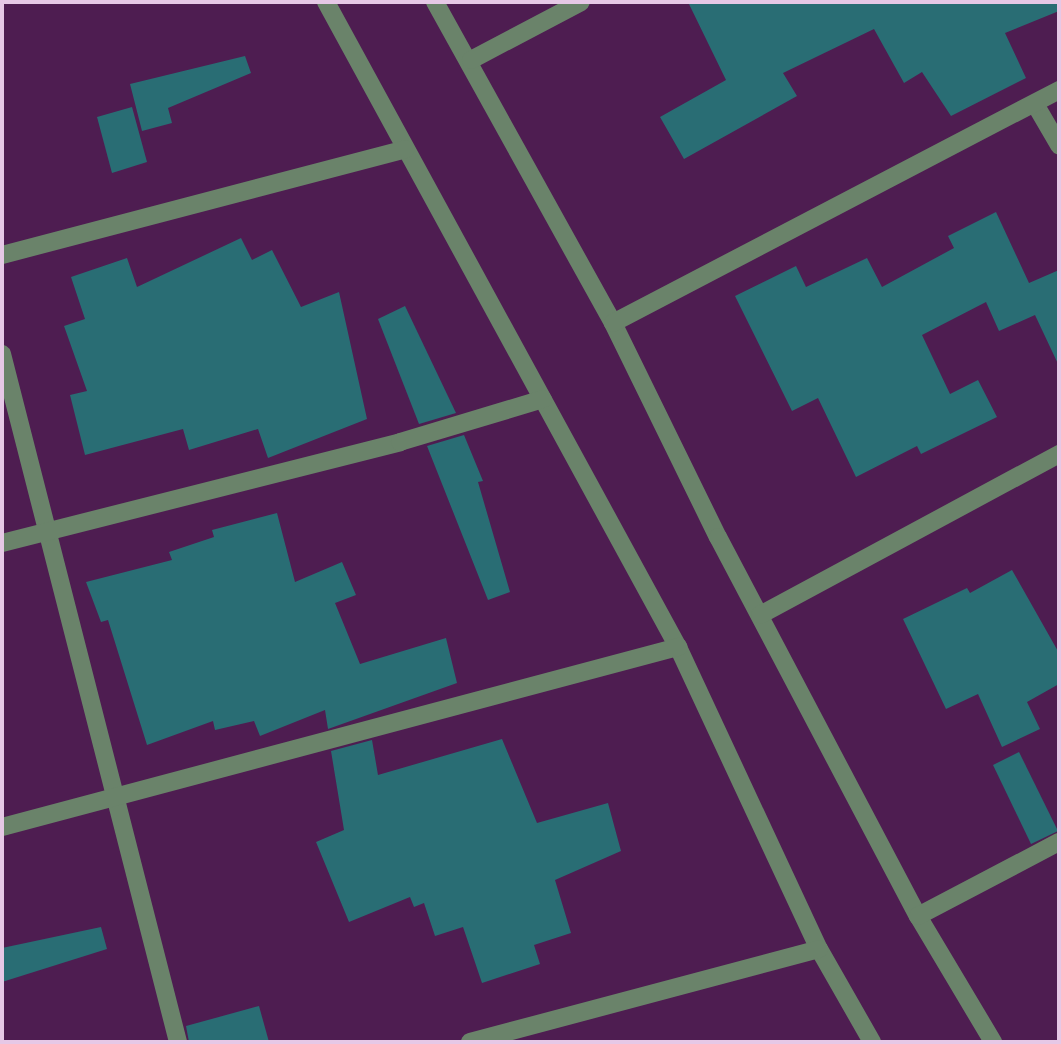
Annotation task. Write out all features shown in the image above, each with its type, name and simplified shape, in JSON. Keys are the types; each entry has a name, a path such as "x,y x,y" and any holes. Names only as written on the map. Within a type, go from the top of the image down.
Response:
{"street":[{"path":"326,2 678,647 819,949 872,1042"},
{"path":"435,2 471,60 613,323 918,916 993,1042"},
{"path":"471,60 580,2"},
{"path":"613,323 1059,90"},
{"path":"1035,104 1059,145"},
{"path":"2,255 405,149"},
{"path":"2,354 48,531 112,799 178,1042"},
{"path":"2,543 400,442 543,399"},
{"path":"761,615 1059,454"},
{"path":"2,827 678,647"},
{"path":"918,916 1059,842"},
{"path":"470,1042 819,949"}],"building":[{"path":"688,2 1059,2 1059,11 1005,33 1026,78 951,116 922,72 904,83 874,29 783,73 797,96 684,159 660,117 726,80"},
{"path":"245,56 251,73 168,108 172,123 142,131 130,84"},
{"path":"132,107 147,162 112,173 97,117"},
{"path":"996,212 1029,283 1059,270 1059,366 1035,315 999,331 986,302 922,335 950,394 978,380 997,417 921,454 917,446 856,477 818,398 792,411 735,296 796,266 806,287 867,258 882,287 954,248 948,236"},
{"path":"241,238 252,260 272,250 301,307 339,292 367,419 268,458 258,429 189,450 183,429 85,455 70,395 87,391 64,326 85,319 71,277 127,258 137,287"},
{"path":"405,306 456,413 419,424 378,319"},
{"path":"464,435 483,481 478,482 510,592 488,600 427,446"},
{"path":"277,513 295,582 342,562 356,595 335,603 360,664 446,638 457,683 328,729 325,710 260,736 254,721 215,730 213,721 147,745 108,620 101,622 86,582 172,560 169,552 214,537 212,530"},
{"path":"1012,570 1059,653 1059,684 1027,702 1040,729 1002,747 978,694 946,709 903,619 967,588 970,593"},
{"path":"502,739 537,823 608,803 621,851 555,880 571,933 534,945 540,964 482,983 463,927 435,936 424,903 414,907 410,897 349,922 316,842 344,830 331,751 372,740 378,775"},
{"path":"1019,752 1058,831 1031,844 993,765"},
{"path":"101,927 107,949 2,982 2,948"},
{"path":"259,1006 269,1042 189,1042 186,1026"}]}
